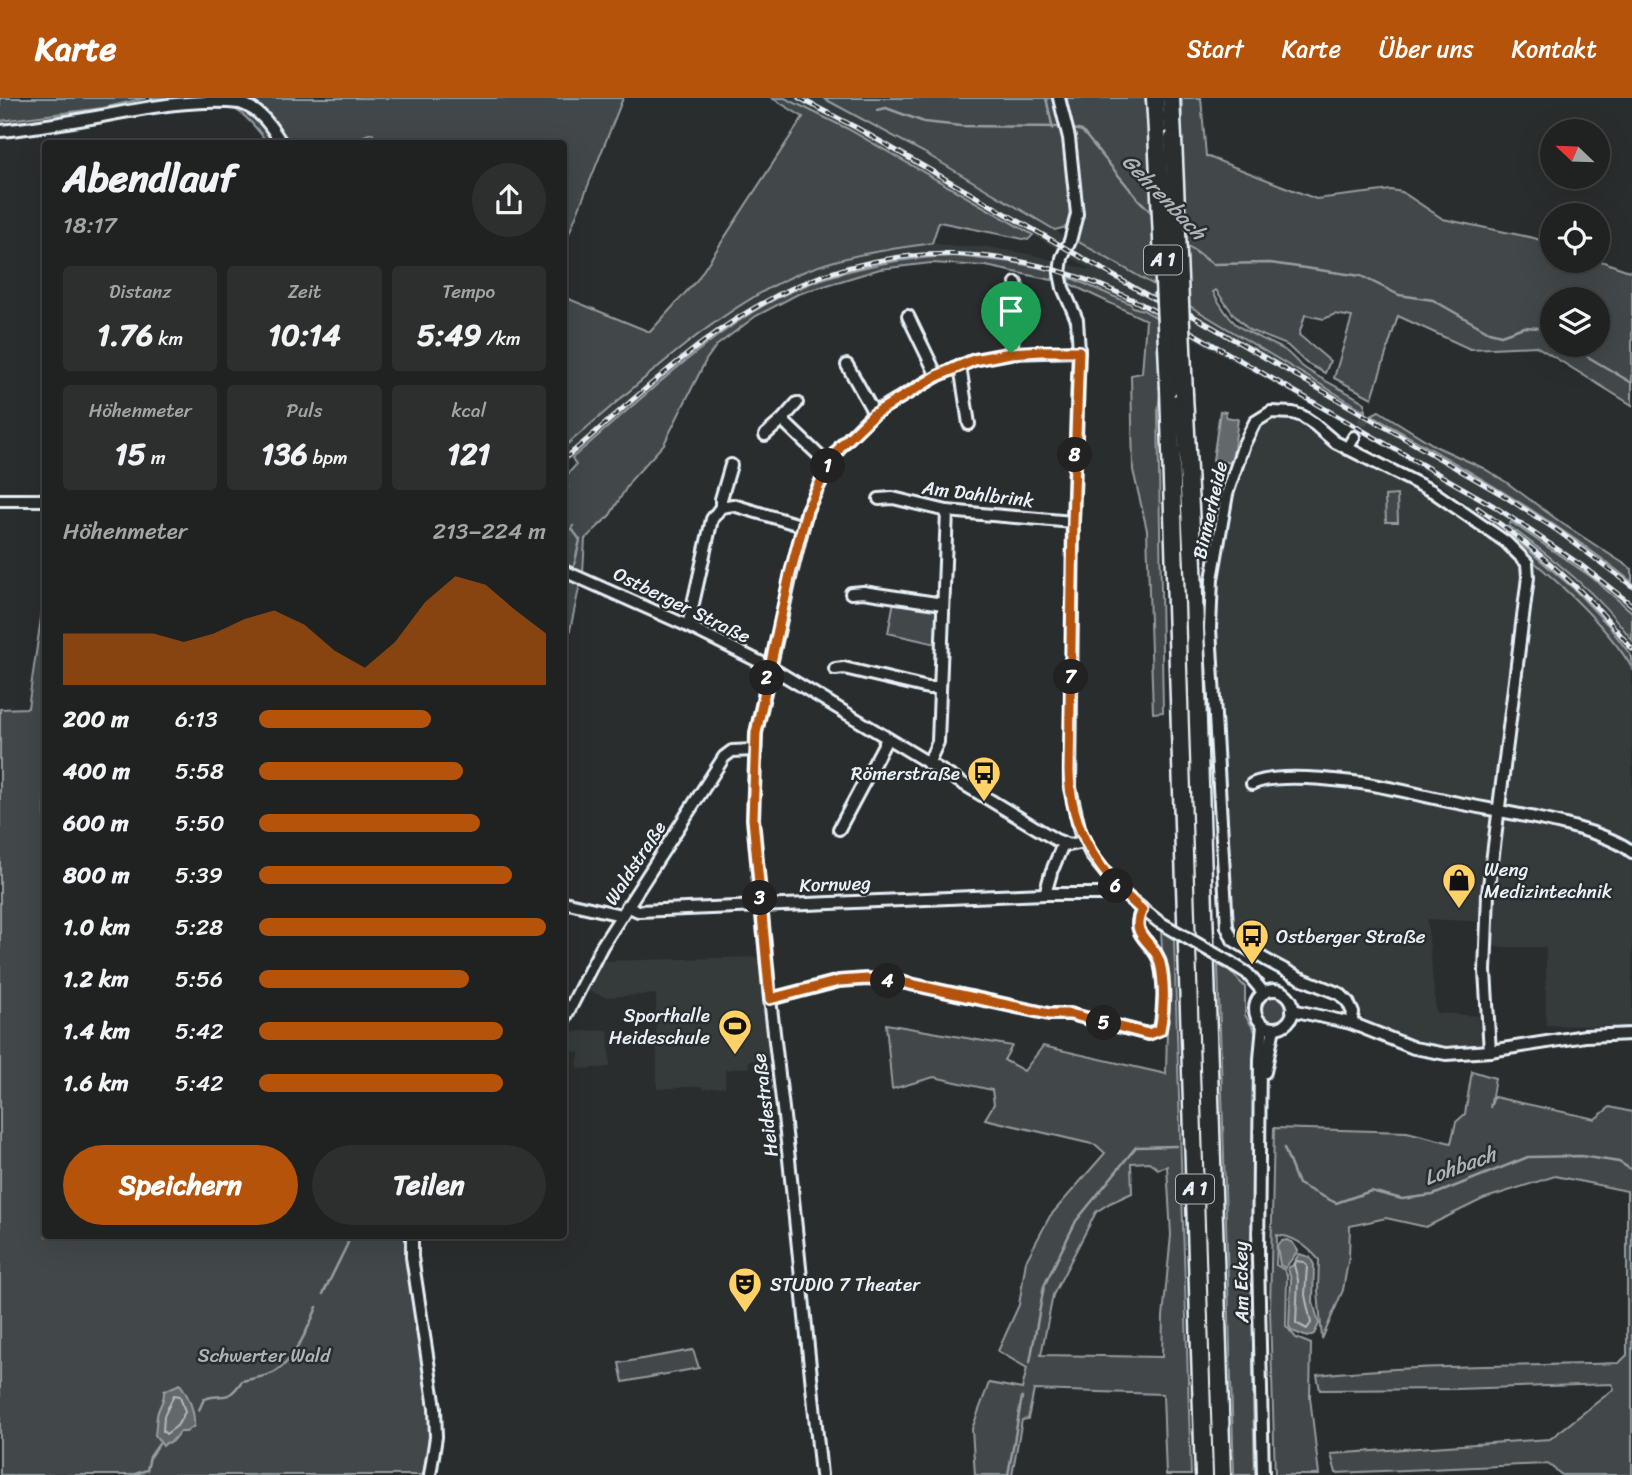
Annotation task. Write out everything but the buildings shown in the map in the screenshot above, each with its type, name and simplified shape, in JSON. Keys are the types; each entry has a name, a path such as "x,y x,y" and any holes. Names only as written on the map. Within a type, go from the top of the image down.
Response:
{"highway":[{"name":"A 1","path":"1155,98 1169,388 1204,1475"},
{"name":"A 1","path":"1171,98 1193,565 1222,1475"}],"street":[{"path":"1059,98 1069,138 1077,214 1062,258 1060,273 1063,288 1077,320 1079,351 1069,776 1072,804 1084,842 1121,892 1159,922 1247,973 1264,993"},
{"path":"0,131 100,116 178,100 227,100 252,108 268,121 280,140"},
{"path":"1011,353 1018,292 1016,283"},
{"path":"908,316 937,376"},
{"name":"Heidestraße","path":"821,1475 753,819 755,750 759,715 770,667 807,510 841,446 874,414 937,376 974,360 1011,353 1079,351"},
{"path":"847,365 874,414"},
{"path":"960,366 969,424"},
{"path":"765,435 797,403"},
{"name":"Binnerheide","path":"1351,1023 1353,1013 1349,1002 1340,993 1300,978 1266,960 1233,940 1227,927 1210,628 1212,579 1227,494 1244,444 1255,422 1271,412 1293,413 1314,424 1347,449 1432,491 1506,542 1527,563 1528,577 1488,894 1485,971 1490,1051"},
{"path":"782,420 829,465"},
{"path":"1347,449 1354,437"},
{"path":"688,626 712,519 720,507 731,465"},
{"name":"Am Dahlbrink","path":"880,499 893,498 947,511 1073,522"},
{"path":"0,500 42,500"},
{"path":"720,507 733,505 803,526"},
{"path":"928,764 938,742 947,511"},
{"name":"Ostberger Straße","path":"567,572 688,626 770,667 1063,844"},
{"path":"851,593 863,592 943,604"},
{"path":"835,669 844,668 928,688 940,688"},
{"path":"839,829 887,739"},
{"name":"Waldstraße","path":"567,1014 602,946 727,753 755,750"},
{"path":"1252,783 1262,779 1279,778 1352,782 1497,816 1554,823 1610,838 1632,852"},
{"path":"1045,894 1063,844 1076,845 1084,842"},
{"name":"Kornweg","path":"567,902 638,911 761,904 1114,894"},
{"path":"770,999 839,981 890,981 1049,1014 1070,1014 1148,1034 1160,1030 1163,1016 1162,973 1158,957 1139,931 1142,910"},
{"path":"1278,991 1289,998 1292,1010 1284,1024 1268,1026 1258,1020 1255,1008 1256,1002 1264,993 1278,991"},
{"path":"1292,1010 1351,1023 1429,1052 1457,1054 1585,1036 1632,1034"},
{"name":"Am Eckey","path":"1263,1475 1258,1258 1260,1059 1268,1026"},
{"path":"412,1239 412,1256 435,1408 436,1437 430,1475"}],"shaded area":[{"path":"785,98 823,98 923,152 1055,230 1067,239 1061,251 911,164"},
{"path":"1077,241 1471,471 1533,509 1593,551 1632,582 1632,612 1590,576 1553,550 1512,522 1509,526 1588,590 1632,640 1632,657 1608,625 1573,588 1542,560 1443,486 1386,448 1143,310 1137,310 1131,304 1064,274 1065,263 1093,271 1066,254"},
{"path":"932,243 955,247 988,247 1056,261 1055,271 988,258 925,257 855,269 800,288 751,313 710,342 567,462 567,445 729,312 798,274 851,256"},
{"path":"1261,414 1298,415 1440,494 1531,557 1625,655 1632,668 1632,1027 1546,1025 1546,947 1491,947 1492,922 1427,919 1436,1013 1478,1016 1483,1044 1443,1048 1405,1039 1366,1021 1346,991 1302,973 1244,943 1230,924 1214,607 1215,565 1229,484"},
{"path":"759,957 769,1058 748,1061 749,1067 725,1070 725,1087 657,1089 656,994 606,997 585,990 601,961"},
{"path":"608,1030 610,1067 579,1069 577,1064 580,1053 567,1049 568,1032"}],"green space":[{"path":"0,98 146,98 103,108 0,121"},
{"path":"151,98 623,98 567,238 567,140 376,140 372,133 352,140 265,140 247,118 232,108 205,107 154,113"},
{"path":"772,98 785,98 848,129 1033,235 1028,240 939,222 932,243 847,258 798,274 767,289 706,329 567,444 567,298 650,332 697,280 803,117"},
{"path":"823,98 1053,98 1070,178 1070,226 1055,230 923,152"},
{"path":"1067,98 1145,98 1156,286 1077,241 1082,210"},
{"path":"1182,98 1201,98 1206,156 1316,199 1391,190 1402,192 1443,219 1540,240 1540,273 1610,273 1610,264 1632,272 1632,405 1554,357 1610,357 1610,287 1540,287 1540,348 1536,346 1470,349 1398,316 1372,398 1334,378 1352,317 1335,314 1324,319 1305,315 1299,335 1330,361 1325,373 1306,363 1287,345 1249,330 1216,290 1213,292 1228,316 1242,329 1283,349 1310,372 1365,403 1365,411 1188,305 1181,138"},
{"path":"955,256 1011,262 1055,271 1052,280 986,266 931,263 880,269 798,294 756,316 716,346 706,360 664,444 631,480 610,515 585,539 583,573 575,581 580,584 567,644 567,475 576,465 572,458 704,346 774,300 798,288 849,271 928,257"},
{"path":"1069,277 1157,318 1161,388 1158,409 1163,712 1153,713 1147,530 1133,470 1131,375 1142,373 1146,320 1070,284"},
{"path":"1379,411 1437,447 1506,482 1563,524 1632,569 1632,582 1538,514 1371,415"},
{"path":"1397,495 1398,522 1386,522 1385,496"},
{"path":"1511,522 1590,576 1632,612 1632,640 1590,592 1559,564 1509,526"},
{"path":"1506,531 1573,588 1608,625 1632,657 1632,668 1607,634 1574,598 1503,538"},
{"path":"894,601 938,612 936,644 888,633"},
{"name":"Schwerter Wald","path":"42,612 42,1239 408,1239 432,1436 425,1475 0,1475 0,709 28,708"},
{"path":"1161,931 1174,940 1191,1475 1166,1475 1163,1394 1034,1390 1028,1419 1022,1420 1012,1475 975,1475 972,1429 989,1383 1022,1389 1027,1368 998,1351 1019,1305 1026,1261 1050,1216 1105,1153 1096,1145 985,1119 994,1104 992,1090 934,1077 892,1089 886,1024 1012,1046 1004,1060 1024,1071 1043,1046 1166,1074 1167,1029","holes":["1149,1162 1158,1169 1167,1166 1171,1235 1162,1357 1041,1355 1053,1295 1096,1212 1132,1193 1131,1163"]},
{"path":"1218,965 1229,970 1245,987 1245,1015 1256,1033 1253,1104 1255,1475 1234,1475"},
{"path":"1274,995 1280,996 1288,1004 1288,1016 1280,1024 1274,1025 1268,1024 1260,1016 1259,1010 1260,1004 1268,996"},
{"path":"1472,1071 1495,1078 1490,1108 1494,1097 1595,1119 1610,1107 1632,1112 1632,1475 1562,1475 1548,1464 1336,1473 1331,1454 1550,1439 1614,1389 1612,1384 1320,1390 1317,1375 1355,1371 1619,1363 1627,1355 1627,1191 1555,1176 1483,1199 1426,1227 1386,1218 1350,1226 1349,1256 1343,1290 1322,1339 1318,1291 1319,1260 1301,1243 1277,1235 1276,1265 1287,1275 1286,1326 1296,1338 1311,1344 1310,1397 1319,1475 1275,1475 1270,1311 1274,1128 1407,1132 1451,1143 1456,1122 1465,1114"},
{"path":"693,1350 699,1368 623,1382 619,1363"}],"water":[{"path":"1220,411 1226,412 1226,417 1238,419 1232,463 1213,460"},
{"path":"1287,1240 1293,1243 1298,1251 1285,1268 1280,1265 1277,1246"},
{"path":"1299,1254 1310,1257 1314,1265 1313,1302 1319,1324 1314,1334 1307,1337 1292,1331 1289,1326 1291,1280 1288,1268"},
{"path":"180,1384 191,1404 194,1426 186,1432 180,1432 163,1446 155,1435 164,1391"}],"waterway":[{"path":"1046,98 1053,129"},
{"name":"Gehrenbach","path":"877,110 886,108 924,122 961,126 1063,127"},
{"name":"Gehrenbach","path":"1069,128 1082,131 1153,214"},
{"name":"Gehrenbach","path":"1183,243 1213,264 1270,263 1361,276 1399,295 1433,300 1489,332 1501,335 1524,327 1540,328"},
{"name":"Gehrenbach","path":"1588,357 1632,383"},
{"path":"573,526 572,529 580,540 573,570"},
{"name":"Lohbach","path":"1030,1362 1044,1286 1076,1221 1136,1147 1176,1146"},
{"name":"Lohbach","path":"1284,1148 1298,1184 1336,1203 1371,1191 1402,1199 1433,1195 1528,1157 1581,1156 1619,1162 1632,1170"},
{"name":"Gehrenbach","path":"323,1294 349,1239"},
{"name":"Gehrenbach","path":"199,1410 204,1399 228,1395 242,1381 268,1375 282,1367 300,1343 317,1307"},
{"name":"Lohbach","path":"1008,1475 1022,1397"},
{"name":"Gehrenbach","path":"132,1475 147,1470 150,1457 159,1444"}],"tunnel":[{"path":"1354,437 1368,413"}],"railway":[{"path":"799,98 857,128 1161,303"},
{"path":"567,456 702,343 751,310 800,285 850,267 900,257 951,254 1002,258 1052,269 1102,286 1151,309 1494,506 1581,565 1632,605"},
{"path":"1155,294 1501,494 1558,531 1632,586"},
{"path":"1478,508 1561,573 1598,609 1632,649"}],"place":[{"name":"Römerstraße","path":"984,803"},
{"name":"Weng Medizintechnik","path":"1459,910"},
{"name":"Ostberger Straße","path":"1252,966"},
{"name":"Sporthalle Heideschule","path":"735,1056"},
{"name":"STUDIO 7 Theater","path":"745,1314"}],"route":[{"path":"1079,351 1073,522 1070,788 1084,842 1121,892 1142,910 1138,924 1140,936 1155,952 1160,963 1163,1016 1160,1030 1148,1034 1070,1014 1049,1014 901,982 867,979 839,981 770,999 753,819 756,733 790,574 807,510 841,446 874,414 937,376 974,360 1011,353 1079,351"}]}
